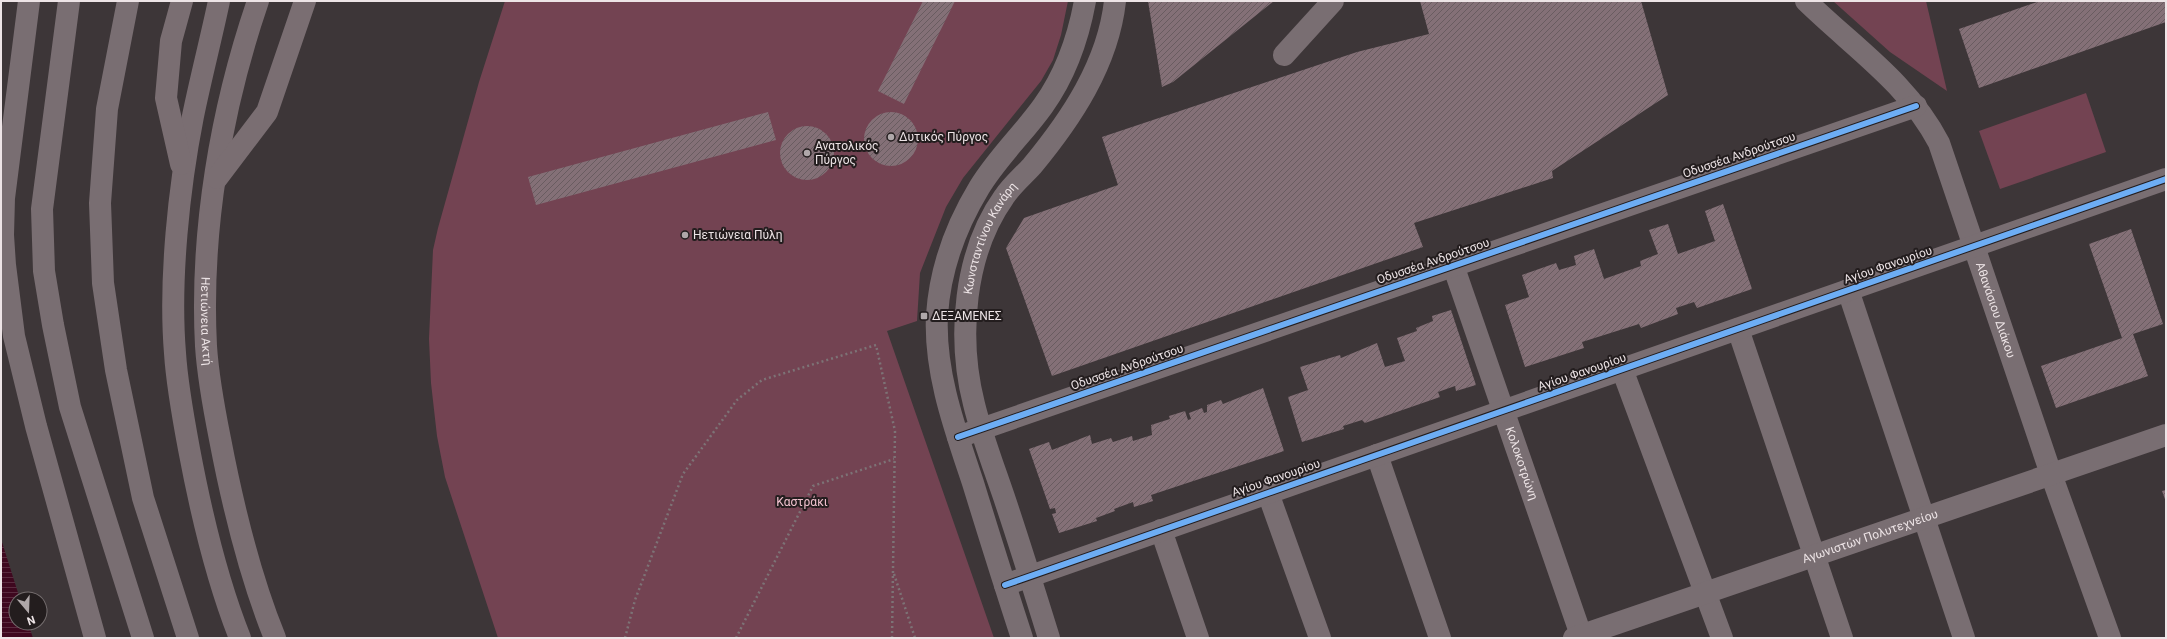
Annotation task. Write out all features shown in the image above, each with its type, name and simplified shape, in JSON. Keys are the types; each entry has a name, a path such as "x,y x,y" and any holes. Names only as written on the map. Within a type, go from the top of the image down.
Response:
{"main road":[{"path":"182,1 171,41 166,98 184,175"},
{"path":"219,1 193,116 184,175 174,294 174,352 182,409 203,519 218,573 240,638"},
{"name":"Ηετιώνεια Ακτή","path":"258,1 224,120 215,180 205,294 206,346 213,403 235,513 275,638"},
{"path":"215,180 267,112 305,1"}],"street":[{"path":"30,1 4,198 3,235 5,265 18,351 38,434 94,638"},
{"path":"69,1 42,208 44,270 53,325 70,407 143,638"},
{"path":"128,1 107,109 100,203 103,283 116,370 143,498 188,638"},
{"path":"1022,638 958,437 943,380 937,334 939,297 946,264 959,226 987,175 1044,106 1069,61 1080,27 1085,1"},
{"name":"Κωνσταντίνου Κανάρη","path":"1049,638 982,429 970,383 966,341 967,301 983,235 1006,195 1037,159 1084,94 1102,51 1115,1"},
{"path":"1284,55 1333,1"},
{"name":"Αθανάσιου Διάκου","path":"1806,1 1896,82 1916,106 1939,143 2051,474 2110,638"},
{"name":"Οδυσσέα Ανδρούτσου","path":"958,437 1916,106"},
{"name":"Αγίου Φανουρίου","path":"1005,584 1738,329 2166,178"},
{"name":"Κολοκοτρώνη","path":"1453,265 1579,637"},
{"path":"1848,290 1964,638"},
{"path":"1738,329 1842,638"},
{"path":"1622,369 1722,638"},
{"name":"Αγωνιστών Πολυτεχνείου","path":"1579,637 2166,435"},
{"path":"1377,455 1440,638"},
{"path":"1268,493 1320,638"},
{"path":"1161,530 1198,638"}],"path":[{"path":"625,638 635,600 683,474 736,400 762,380 876,345 895,431 892,638"},
{"path":"736,638 813,486 894,459"},
{"path":"893,571 915,638"}],"green space":[{"name":"Ηετιώνεια Πύλη","path":"505,1 1068,1 1061,35 1053,60 1041,81 963,178 946,207 920,273 917,321 887,331 994,638 498,638 445,477 437,436 431,383 429,339 433,250 479,82"},
{"path":"1833,1 1926,1 1947,91 1890,52"},
{"path":"2086,93 2106,152 2000,189 1979,131"}],"shaded area":[{"path":"1,539 17,591 8,591 8,631 31,631 33,638 1,638"}],"building":[{"path":"923,1 955,1 904,104 878,91"},
{"path":"1148,1 1274,1 1173,82 1162,87"},
{"path":"1420,1 1641,1 1668,95 1552,171 1553,178 1414,223 1423,247 1052,376 1006,248 1024,218 1118,185 1102,137 1357,52 1429,34"},
{"path":"2040,1 2166,1 2166,22 1979,88 1959,29"},
{"path":"768,112 776,140 536,205 528,177"},
{"name":"Δυτικός Πύργος","path":"891,112 901,114 910,120 916,129 918,139 916,149 910,158 901,164 891,166 881,164 872,158 866,149 864,139 866,129 872,120 881,114"},
{"name":"Ανατολικός Πύργος","path":"807,126 817,128 826,134 832,143 834,153 832,163 826,172 817,178 807,180 797,178 788,172 782,163 780,153 782,143 788,134 797,128"},
{"path":"1723,204 1752,289 1697,308 1694,302 1676,308 1678,314 1641,328 1639,324 1582,342 1584,348 1525,367 1505,305 1529,297 1522,275 1556,263 1559,270 1576,265 1574,256 1594,249 1604,279 1641,266 1640,261 1658,254 1649,230 1668,224 1678,254 1715,241 1705,211"},
{"path":"2131,229 2163,324 2133,334 2148,376 2056,408 2041,366 2122,338 2089,244"},
{"path":"1451,310 1476,385 1456,391 1455,386 1438,392 1440,397 1365,423 1362,420 1343,426 1344,429 1302,442 1288,397 1308,390 1300,367 1340,355 1341,358 1377,343 1385,367 1405,361 1397,338 1417,331 1416,328 1433,321 1432,316"},
{"path":"1263,388 1284,451 1151,495 1153,501 1134,507 1133,502 1096,518 1097,521 1059,533 1052,514 1056,513 1055,508 1050,509 1029,449 1049,442 1052,450 1090,435 1092,444 1111,438 1113,442 1132,436 1133,441 1152,435 1151,425 1170,419 1169,416 1185,411 1188,420 1191,419 1189,413 1202,408 1204,413 1207,412 1207,405 1221,400 1223,404"},
{"path":"2166,490 2166,502 2162,491"}],"cycle path":[{"path":"958,437 1916,106"},
{"path":"1005,585 2166,179"}],"place":[{"name":"Δυτικός Πύργος","path":"891,137"},
{"name":"Ανατολικός Πύργος","path":"807,153"},
{"name":"Ηετιώνεια Πύλη","path":"685,235"},
{"name":"ΔΕΞΑΜΕΝΕΣ","path":"924,316"}],"park label":[{"name":"Καστράκι","path":"802,502"}]}
